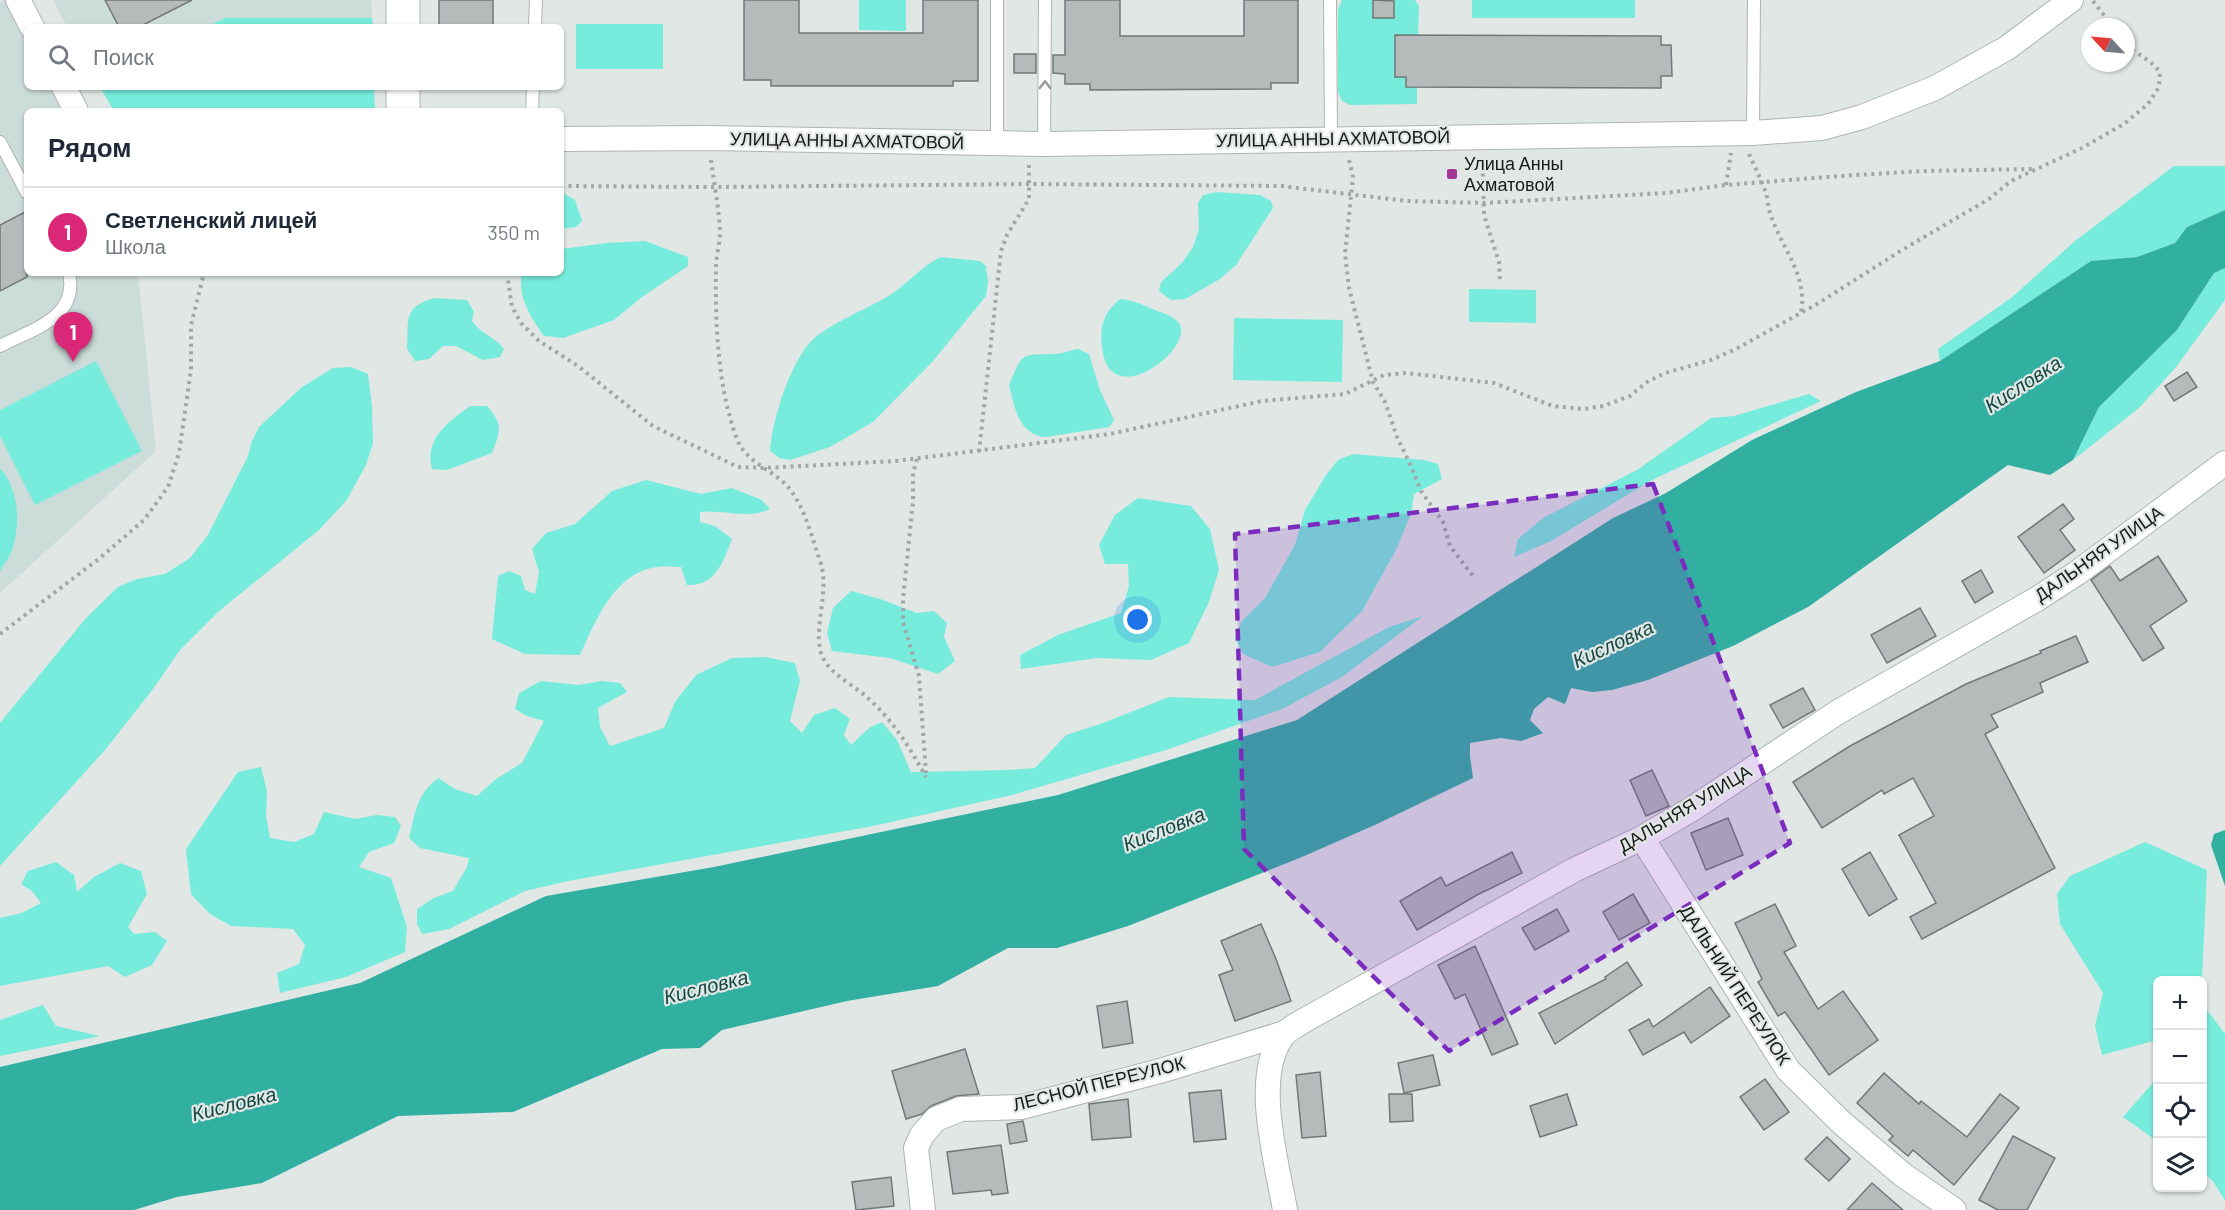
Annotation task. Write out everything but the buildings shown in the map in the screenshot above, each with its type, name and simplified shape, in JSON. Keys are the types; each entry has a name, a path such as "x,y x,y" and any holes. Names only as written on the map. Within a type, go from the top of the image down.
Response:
{"street":[{"path":"18,0 30,24"},
{"path":"403,0 403,24"},
{"name":"УЛИЦА АННЫ АХМАТОВОЙ","path":"564,139 707,138 1037,144 1742,133 1822,128 1862,117 1935,88 2007,48 2071,0"},
{"path":"65,90 74,108"},
{"path":"403,90 403,108"},
{"name":"ДАЛЬНЯЯ УЛИЦА","path":"1285,1033 1574,870 1642,838 1718,792 1838,712 2037,599 2077,573 2225,463"},
{"name":"ДАЛЬНИЙ ПЕРЕУЛОК","path":"1642,838 1788,1070 1842,1123 1903,1175 1954,1210"},
{"path":"1285,1033 1274,1050 1268,1078 1267,1100 1285,1210"},
{"name":"ЛЕСНОЙ ПЕРЕУЛОК","path":"923,1210 916,1148 922,1135 936,1119 961,1109 1022,1107 1160,1071 1285,1033"}],"lane":[{"path":"535,24 536,0"},
{"path":"997,144 998,0"},
{"path":"1037,144 1045,0"},
{"path":"1330,0 1340,138"},
{"path":"1742,133 1754,0"},
{"path":"532,108 533,90"},
{"path":"0,142 24,187"},
{"path":"0,346 57,316 65,307 70,296 70,276"}],"path":[{"path":"2093,0 2106,18"},
{"path":"507,276 512,307 521,323 538,341 578,366 652,426 738,467 764,468 917,459 1110,434 1262,401 1344,394 1384,375 1406,373 1494,383 1553,406 1583,409 1603,406 1629,396 1647,382 1665,373 1711,360 1736,349 1801,313 1989,199 2011,181 2082,148 2124,124 2148,104 2159,87 2160,72 2153,64 2135,53"},
{"path":"1742,133 1762,182 1771,216 1801,285 1804,297 1801,313"},
{"path":"1726,185 1742,133"},
{"path":"1473,137 1483,176 1484,215 1499,262 1500,281"},
{"path":"707,138 720,236 716,260 716,284 721,369 731,423 738,443 748,456 789,487 804,513 823,570 824,597 819,640 822,656 832,671 869,699 902,735 926,777 919,676 903,622 903,599 913,502 913,473 917,459"},
{"path":"1340,138 1353,177 1344,254 1349,288 1373,382 1385,402 1397,437 1421,491 1443,522 1450,546 1473,576"},
{"path":"979,452 1001,251 1007,236 1029,200 1029,184 1037,144"},
{"path":"564,186 1029,184 1281,186 1407,201 1484,203 1666,193 1726,185 1923,171 2036,169"},
{"path":"0,634 100,558 144,520 168,487 179,453 191,370 191,325 203,276"}],"highlighted area":[{"path":"1653,484 1790,843 1449,1051 1244,849 1235,534"}],"shaded area":[{"path":"5,0 24,36 24,90 52,90 60,108 24,108 24,276 138,276 156,451 0,593 0,2"},
{"path":"53,0 371,0 373,24 65,24"},
{"path":"859,0 906,0 906,31 859,30"},
{"path":"1342,0 1415,0 1419,6 1418,35 1406,77 1406,87 1417,87 1417,104 1350,105 1342,101 1338,92 1338,10"},
{"path":"1472,0 1635,0 1635,18 1472,18"},
{"path":"225,18 372,18 373,24 213,24"},
{"path":"576,24 663,24 663,69 576,69"},
{"path":"102,90 374,90 375,108 112,108"},
{"path":"2174,166 2225,166 2225,210 2187,227 2175,243 2137,257 2091,261 1940,361 1938,349 2011,298 2075,241"},
{"path":"1217,192 1260,195 1271,201 1273,208 1236,265 1220,279 1185,299 1171,300 1159,291 1161,282 1182,263 1193,247 1199,229 1198,203 1203,195"},
{"path":"564,194 575,200 582,221 576,227 564,229"},
{"path":"645,241 688,257 688,266 642,297 614,320 563,338 544,336 523,299 522,276 564,276 564,249"},
{"path":"941,257 980,261 986,266 988,281 986,296 933,361 873,422 830,447 790,460 779,458 770,451 775,422 785,388 809,344 826,329 890,295"},
{"path":"2225,268 2225,300 2176,367 2139,408 2073,460 2099,407 2177,330 2214,273"},
{"path":"1469,289 1536,290 1536,323 1469,322"},
{"path":"435,298 467,300 474,312 472,321 504,349 500,357 483,360 456,346 443,346 429,359 415,361 407,349 409,316 417,306"},
{"path":"1120,299 1134,302 1174,318 1179,323 1181,334 1175,347 1164,360 1150,370 1134,376 1119,375 1108,367 1102,347 1104,320"},
{"path":"1234,318 1343,320 1342,382 1233,380"},
{"path":"1078,349 1089,354 1100,390 1114,420 1109,427 1046,437 1037,435 1024,425 1013,402 1009,385 1017,366 1024,357 1029,355 1058,354"},
{"path":"96,361 142,451 35,505 0,436 0,410"},
{"path":"351,367 368,374 373,443 366,465 346,501 319,530 219,611 180,650 153,689 105,750 0,866 0,723 86,618 118,587 137,579 165,574 190,558 208,535 248,456 259,427 302,387 333,368"},
{"path":"1809,394 1821,401 1652,480 1551,541 1514,557 1518,539 1543,518 1637,470 1711,418 1734,416"},
{"path":"470,406 487,406 496,418 499,433 492,453 447,470 432,469 430,458 434,440 446,425"},
{"path":"1353,454 1424,460 1438,464 1442,479 1414,494 1411,514 1396,550 1362,611 1320,652 1272,667 1243,654 1235,638 1241,622 1265,598 1295,545 1305,510 1326,475 1338,460"},
{"path":"0,468 15,496 17,529 12,550 0,571"},
{"path":"646,480 701,494 732,488 762,500 770,509 753,514 700,512 700,522 715,526 732,539 721,564 712,577 697,584 687,585 681,567 657,567 629,578 608,600 580,655 525,654 492,639 498,576 509,571 521,576 525,590 535,594 539,572 532,549 546,533 575,524 612,491"},
{"path":"1138,498 1191,506 1210,529 1219,570 1209,602 1189,643 1151,660 1097,658 1021,669 1020,655 1058,635 1121,613 1129,586 1128,564 1105,564 1099,545 1115,515"},
{"path":"851,591 917,613 934,611 947,623 944,637 955,661 938,674 890,658 832,651 827,633 833,608"},
{"path":"1423,616 1342,677 1282,709 1166,750 1012,795 873,826 568,881 525,891 449,929 422,934 417,924 417,909 434,898 453,891 467,867 469,858 420,848 409,838 421,798 438,778 455,789 477,796 496,779 522,763 544,721 527,716 515,709 519,693 541,681 579,685 601,681 620,683 627,692 598,708 600,727 610,746 664,728 675,702 696,675 732,658 765,657 795,663 800,681 790,721 802,733 814,715 835,708 850,719 844,735 851,745 869,728 882,722 897,740 911,772 1008,770 1035,768 1066,735 1169,697 1255,700 1389,627"},
{"path":"261,767 267,791 266,816 270,838 294,842 314,834 324,812 355,819 377,815 395,817 401,826 394,843 369,852 359,867 391,878 407,927 405,952 346,977 280,993 277,973 299,964 305,945 293,929 231,926 210,914 191,894 186,849 238,772"},
{"path":"2145,842 2207,870 2202,976 2153,976 2153,1041 2102,1055 2095,1026 2103,993 2060,924 2057,894 2070,876"},
{"path":"56,862 74,875 77,892 94,877 120,863 141,871 147,894 128,927 134,934 155,932 167,941 152,965 125,977 108,966 0,986 0,918 22,913 41,903 32,891 21,884 28,871"},
{"path":"43,1005 56,1026 100,1036 0,1056 0,1020"},
{"path":"2207,1010 2225,1034 2225,1200 2207,1176"},
{"path":"2153,1083 2153,1138 2123,1117"}],"water":[{"name":"Кисловка","path":"2225,210 2225,268 2214,273 2177,330 2099,407 2073,460 2050,475 2008,465 1808,607 1733,646 1648,680 1612,690 1592,692 1571,688 1565,704 1548,697 1534,709 1530,720 1543,733 1521,741 1501,738 1470,743 1473,778 1377,824 1302,857 1128,926 1057,948 1008,948 938,986 847,1001 722,1030 700,1048 662,1049 513,1112 398,1116 262,1183 177,1197 134,1210 0,1210 0,1067 360,983 546,896 714,867 1058,795 1297,720 1613,518 1666,493 1752,440 1856,392 1940,361 2091,261 2137,257 2175,243 2187,227"},
{"path":"2225,830 2225,886 2211,845 2214,834"}],"place":[{"name":"Улица Анны Ахматовой","path":"1452,174"},
{"name":"Светленский лицей","path":"73,362"}]}
